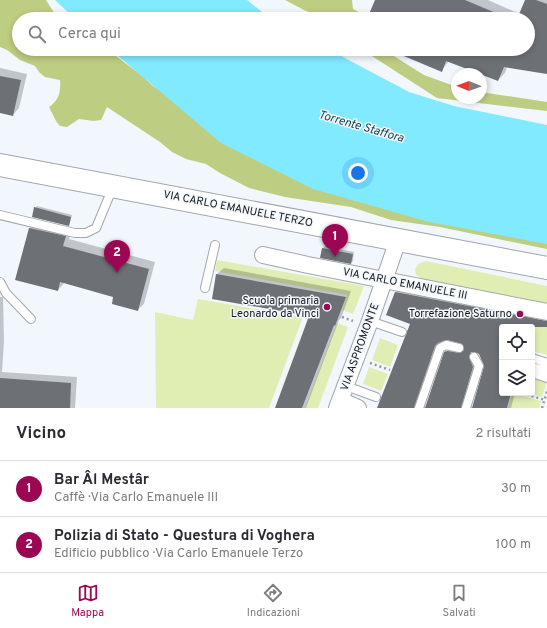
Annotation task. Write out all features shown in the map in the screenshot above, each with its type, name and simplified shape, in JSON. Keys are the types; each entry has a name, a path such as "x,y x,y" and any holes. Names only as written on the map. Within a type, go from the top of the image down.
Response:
{"main road":[{"name":"VIA CARLO EMANUELE TERZO","path":"1,167 113,186 547,268"}],"street":[{"name":"VIA ASPROMONTE","path":"341,398 398,240"},
{"name":"VIA CARLO EMANUELE III","path":"263,255 547,312"},
{"path":"341,398 358,408"}],"lane":[{"path":"0,215 75,234 86,233 96,228 113,186"},
{"path":"205,288 215,245"},
{"path":"0,282 6,293 31,319"},
{"path":"370,321 402,332"},
{"path":"419,408 440,348 446,345 459,348"},
{"path":"466,408 479,366 474,357"},
{"path":"535,359 547,363"},
{"path":"535,368 547,371"},
{"path":"535,374 547,378"},
{"path":"341,398 376,397"}],"path":[{"path":"342,317 351,320"},
{"path":"367,362 390,370"},
{"path":"542,408 547,391"},
{"path":"532,396 545,400"}],"green space":[{"path":"0,0 46,0 54,12 12,12 12,54 0,47"},
{"path":"285,0 352,0 353,9 359,12 309,12"},
{"path":"15,56 116,56 153,86 174,99 547,221 547,249 440,227 391,220 351,207 285,197 249,188 206,164 186,159 172,152 160,142 107,107 101,120 94,121 79,119 67,127 60,126 49,107 55,102 59,95 60,80 45,77 35,66 20,60"},
{"path":"372,56 394,56 424,75 451,85 451,100 437,98"},
{"path":"487,93 547,102 547,111 487,104"},
{"path":"217,260 364,286 353,314 342,310 347,295 215,271"},
{"path":"426,261 547,286 547,307 423,279 416,275 415,269 418,264"},
{"path":"198,299 303,317 269,408 156,408 155,312 193,320"},
{"path":"530,317 547,320 547,355 535,352 535,324 529,324"},
{"path":"337,323 348,327 318,408 305,408"},
{"path":"380,338 398,345 390,367 372,360"},
{"path":"369,367 388,374 381,391 363,384"},
{"path":"535,377 547,381 542,397 535,395"},
{"path":"511,396 523,396 541,401 539,408 508,408"}],"water":[{"path":"55,0 247,0 262,12 68,12"},
{"name":"Torrente Staffora","path":"118,56 341,56 409,92 454,106 547,125 547,244 429,222 313,189 221,143"}],"building":[{"path":"375,0 465,0 493,12 370,12"},
{"path":"525,0 536,0 547,4 547,74 504,67 498,81 487,77 487,68 464,68 446,61 442,72 404,56 535,56 535,12 520,12"},
{"path":"0,76 21,80 13,116 0,113"},
{"path":"34,207 71,217 69,226 32,217"},
{"path":"29,228 66,236 63,246 149,269 138,311 112,304 113,297 60,282 58,291 15,280"},
{"path":"322,248 353,254 351,264 320,258"},
{"path":"216,274 346,297 302,408 275,408 309,316 212,299"},
{"path":"395,292 547,321 547,327 535,327 535,324 499,324 499,396 510,396 507,408 472,408 484,366 479,354 471,352 469,357 473,367 461,408 425,408 444,352 460,353 464,350 462,344 447,340 438,343 435,346 414,408 377,408 410,324 386,315"},
{"path":"0,378 71,383 70,408 0,408"}],"place":[{"name":"Bar Âl Mestâr","path":"335,257"},
{"name":"Polizia di Stato - Questura di Voghera","path":"117,273"},
{"name":"Scuola primaria Leonardo da Vinci","path":"327,307"},
{"name":"Torrefazione Saturno","path":"520,314"}]}
